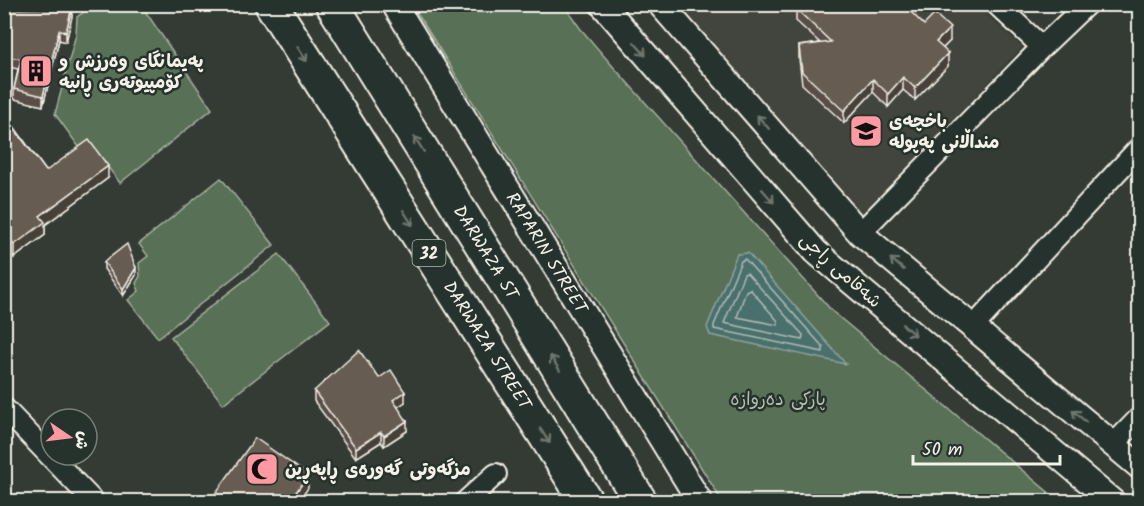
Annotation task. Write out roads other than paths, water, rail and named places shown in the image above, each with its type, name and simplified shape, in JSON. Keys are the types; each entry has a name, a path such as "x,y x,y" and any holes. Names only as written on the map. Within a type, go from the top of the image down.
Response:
{"highway":[{"name":"DARWAZA STREET","path":"271,4 587,501"},
{"name":"DARWAZA ST","path":"332,4 641,501"},
{"path":"485,342 526,317"}],"street":[{"name":"RAPARIN STREET","path":"394,4 700,501"},
{"name":"شەقامی ڕاجی","path":"602,4 816,252 1113,501"},
{"path":"660,4 861,233 1140,467"},
{"path":"996,4 1042,47"},
{"path":"861,233 1042,47 1087,4"},
{"path":"973,327 1140,147"},
{"path":"4,408 94,501"},
{"path":"1113,445 1140,417"},
{"path":"465,501 496,474"}],"water":[{"path":"748,253 846,364 710,335 707,327 737,254"}],"place":[{"name":"پەیمانگای وەرزش و کۆمپیوتەری ڕانیە","path":"36,71"},
{"name":"باخچەی منداڵانی پەپولە","path":"866,131"},
{"name":"مزگەوتی گەورەی ڕاپەڕین","path":"262,469"}],"park label":[{"name":"پارکی دەروازە","path":"778,399"}]}
